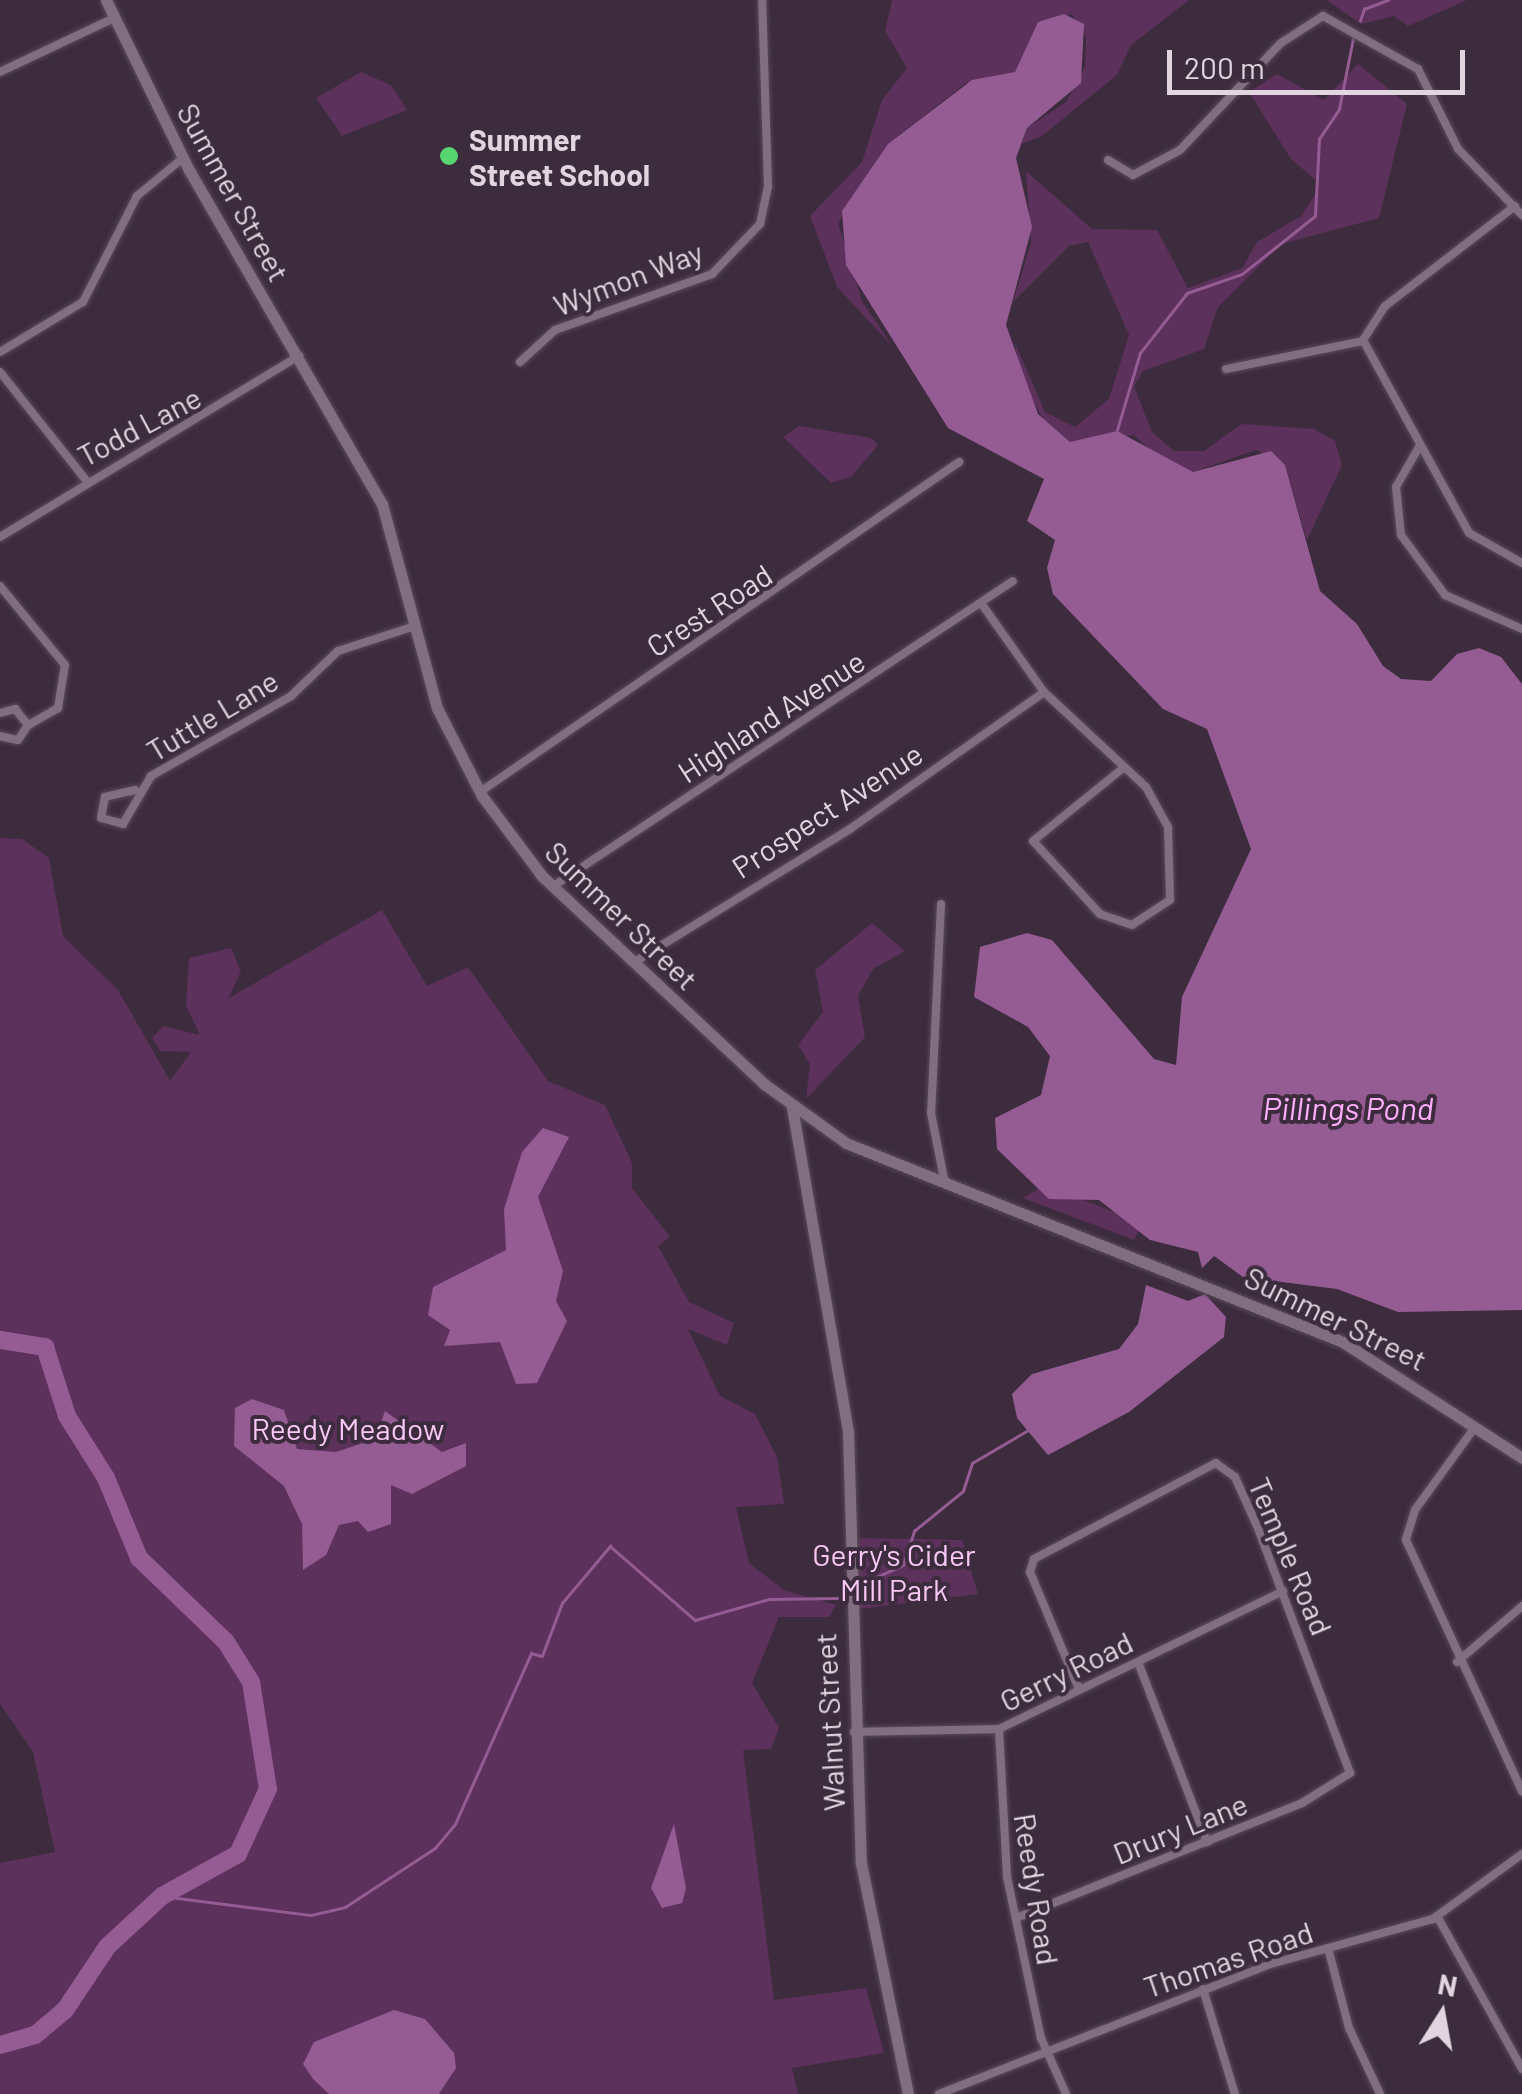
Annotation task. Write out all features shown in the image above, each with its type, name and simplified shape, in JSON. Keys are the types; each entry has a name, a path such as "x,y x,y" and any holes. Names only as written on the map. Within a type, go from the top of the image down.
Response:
{"main road":[{"name":"Summer Street","path":"106,0 184,158 300,356 387,516 437,708 480,792 552,887 792,1107 862,1152 1324,1334 1478,1424 1522,1458"},
{"name":"Walnut Street","path":"792,1107 848,1432 854,1732 872,1944 908,2094"}],"street":[{"name":"Wymon Way","path":"520,362 554,330 712,274 760,224 768,187 762,0"},
{"path":"1108,160 1132,175 1180,150 1281,43 1324,16 1418,69 1458,149 1522,214"},
{"path":"0,72 114,18"},
{"path":"0,352 83,302 137,196 184,158"},
{"path":"1226,369 1363,341 1388,303 1515,206"},
{"path":"1363,341 1476,542 1522,563"},
{"name":"Todd Lane","path":"0,536 86,480 300,356"},
{"path":"0,372 86,480"},
{"path":"1419,446 1396,487 1403,540 1445,596 1522,628"},
{"name":"Crest Road","path":"480,792 960,462"},
{"name":"Highland Avenue","path":"552,887 1013,582"},
{"path":"0,586 65,666 58,708 28,725 18,740 0,736"},
{"path":"981,603 1044,692 1122,769 1146,787 1173,846 1170,900 1151,920 1109,922 1034,848 1036,834 1122,769"},
{"name":"Tuttle Lane","path":"136,790 123,824 101,818 105,797 136,790 292,696 338,652 415,626"},
{"name":"Prospect Avenue","path":"633,963 850,829 1044,692"},
{"path":"0,713 14,709 28,725"},
{"path":"941,904 932,1114 945,1184"},
{"path":"1478,1424 1414,1510 1406,1540 1457,1662 1522,1791"},
{"name":"Temple Road","path":"1078,1687 1030,1572 1034,1559 1192,1472 1216,1463 1235,1476 1350,1773"},
{"name":"Gerry Road","path":"854,1732 999,1729 1282,1590"},
{"path":"1457,1662 1522,1606"},
{"path":"1138,1662 1207,1842"},
{"name":"Reedy Road","path":"999,1729 1007,1877 1021,1916 1028,1986 1066,2094"},
{"name":"Drury Lane","path":"1021,1916 1207,1842 1350,1773"},
{"name":"Thomas Road","path":"939,2094 1203,1989 1437,1916 1522,1854"},
{"path":"1437,1916 1522,2069"},
{"path":"1328,1948 1349,2028 1380,2094"},
{"path":"1203,1989 1235,2094"}],"green space":[{"path":"892,0 1189,0 1131,45 1117,75 1042,136 1022,144 1027,128 1066,102 1085,67 1086,37 1072,14 1038,22 1015,72 966,83 888,144 838,223 862,301 893,347 837,287 810,216 862,162 882,100 907,68 885,31"},
{"path":"1327,0 1467,0 1408,26 1394,16 1361,24"},
{"path":"1358,64 1407,104 1379,218 1281,244 1218,307 1204,349 1143,371 1134,386 1152,432 1174,451 1204,451 1241,424 1314,429 1335,441 1342,465 1307,540 1285,465 1256,450 1193,472 1161,461 1134,435 1071,442 1048,428 1020,377 1015,343 1045,412 1075,427 1109,399 1129,335 1088,242 1069,246 1013,302 1031,243 1026,171 1092,229 1157,230 1188,288 1242,268 1257,242 1301,216 1315,195 1317,181 1291,159 1249,92 1277,74 1324,100"},
{"path":"361,72 391,85 407,110 342,136 316,98"},
{"path":"799,426 871,438 878,445 851,477 831,483 783,437"},
{"name":"Reedy Meadow","path":"0,838 22,839 49,858 63,936 118,990 170,1081 191,1052 160,1051 152,1038 163,1026 200,1035 186,1006 189,958 231,948 241,971 229,998 382,910 427,986 468,967 548,1081 605,1105 632,1163 632,1188 670,1237 658,1246 689,1302 734,1323 727,1345 688,1329 720,1396 755,1414 777,1457 784,1504 736,1507 749,1563 784,1590 836,1605 829,1617 779,1617 752,1683 779,1728 771,1749 743,1750 774,2000 866,1988 884,2053 792,2068 798,2094 0,2094 0,1863 55,1852 33,1752 0,1704"},
{"path":"872,923 905,951 873,969 858,996 865,1037 806,1099 810,1064 798,1045 823,1012 815,970"},
{"path":"1045,1185 1142,1223 1134,1240 1023,1198"},
{"name":"Gerry's Cider Mill Park","path":"859,1538 962,1540 978,1594 859,1609"}],"water":[{"name":"Pillings Pond","path":"1064,14 1084,24 1081,83 1027,128 1016,158 1032,227 1006,325 1038,414 1070,442 1117,431 1193,472 1271,451 1285,465 1320,591 1357,624 1383,666 1401,679 1431,681 1457,654 1479,648 1501,657 1522,684 1522,1310 1398,1312 1337,1289 1243,1277 1214,1256 1202,1268 1198,1252 1150,1240 1099,1200 1049,1199 997,1149 995,1118 1041,1095 1050,1056 1028,1027 974,997 980,947 1027,933 1052,940 1154,1059 1176,1065 1182,997 1251,849 1207,729 1163,709 1053,594 1047,568 1055,540 1027,521 1044,479 948,428 846,265 842,211 888,144 972,80 1015,72 1038,22"},
{"path":"543,1128 569,1137 538,1197 563,1271 556,1301 567,1321 537,1383 516,1384 500,1342 444,1346 450,1330 428,1315 433,1287 506,1250 504,1209 522,1152"},
{"path":"1146,1285 1188,1301 1205,1294 1226,1317 1224,1337 1129,1412 1048,1455 1017,1418 1012,1394 1032,1374 1119,1349 1138,1324"},
{"path":"252,1399 284,1410 297,1449 336,1452 375,1439 385,1411 442,1452 466,1443 466,1466 412,1494 391,1485 391,1524 368,1532 358,1521 339,1525 326,1555 303,1570 302,1524 284,1486 234,1446 235,1408"},
{"path":"674,1824 686,1888 682,1903 662,1908 651,1888"},
{"path":"394,2010 425,2019 454,2053 456,2068 439,2094 329,2094 313,2079 303,2064 314,2042"}],"waterway":[{"path":"1360,21 1364,9 1388,0"},
{"path":"1117,430 1140,353 1187,293 1242,274 1315,216 1319,139 1339,109 1353,38"},
{"path":"0,1340 45,1347 67,1416 106,1478 139,1558 226,1642 251,1682 268,1789 238,1854 162,1896 107,1947 65,2010 35,2035 0,2045"},
{"path":"855,1587 903,1565 914,1531 963,1491 972,1463 1030,1429"},
{"path":"162,1896 311,1915 345,1907 435,1848 455,1824 531,1653 542,1656 562,1603 610,1546 695,1620 769,1599 837,1598"}],"place":[{"name":"Summer Street School","path":"449,156"}]}
